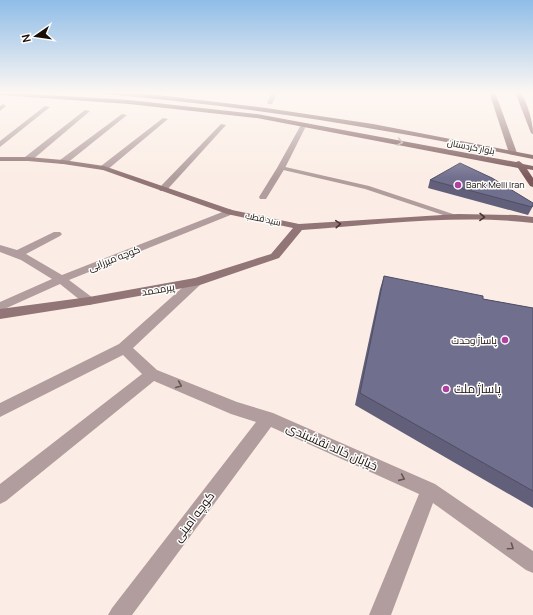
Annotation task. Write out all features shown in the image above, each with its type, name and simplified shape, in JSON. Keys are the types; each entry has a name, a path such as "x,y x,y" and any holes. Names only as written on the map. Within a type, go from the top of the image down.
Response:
{"main road":[{"name":"بلوار کردستان","path":"283,121 533,168"},
{"name":"بلوار کردستان","path":"332,121 533,157"},
{"path":"513,153 533,184"}],"street":[{"path":"0,145 30,121"},
{"path":"28,159 75,121"},
{"path":"63,162 117,121"},
{"path":"104,168 163,121"},
{"path":"502,121 513,153"},
{"path":"528,121 533,132"},
{"path":"263,197 281,168 304,124"},
{"path":"163,189 224,125"},
{"name":"سید قطب","path":"0,159 28,159 63,162 104,168 230,212 299,227 458,217 516,218 533,220"},
{"name":"کوچه میرزایی","path":"0,307 61,278 230,212"},
{"name":"پیرمحمد","path":"0,314 89,301 196,282 275,256 299,227"},
{"path":"18,254 57,234"},
{"path":"0,248 18,254 61,278 89,301"},
{"path":"0,410 124,348 196,282"},
{"name":"خیابان خالد نقشبندی","path":"124,348 152,374 236,409 268,418 429,490 533,563"},
{"path":"0,496 152,374"},
{"name":"کوچه امینی","path":"119,615 268,418"},
{"path":"380,615 429,490"}],"lane":[{"path":"281,168 367,187 458,217"}],"building":[{"path":"460,163 492,178 533,203 532,207 430,180"},
{"name":"پاساژ ملت","path":"384,276 483,296 483,299 533,308 533,491 360,393"}],"place":[{"name":"Bank Melli Iran","path":"458,185"},
{"name":"پاساژ وحدت","path":"505,340"},
{"name":"پاساژ ملت","path":"446,389"}]}
